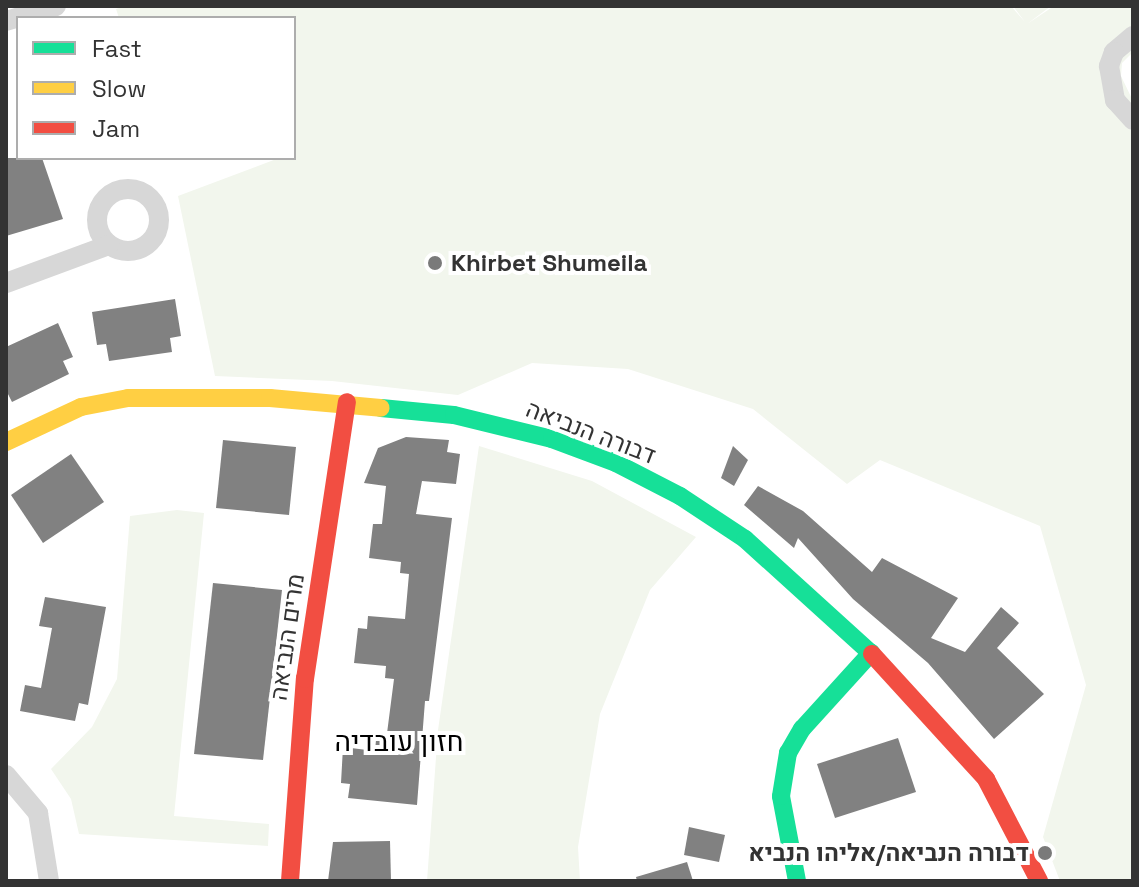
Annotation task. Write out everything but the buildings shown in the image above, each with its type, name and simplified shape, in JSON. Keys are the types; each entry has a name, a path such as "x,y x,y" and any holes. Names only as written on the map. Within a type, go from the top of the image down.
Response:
{"street":[{"path":"23,16 56,6"},
{"path":"1133,36 1114,52 1109,66 1115,100 1133,120"},
{"path":"6,283 109,245"},
{"name":"דבורה הנביאה","path":"6,442 68,412 128,398 347,402 486,421 627,468 745,539 871,653 938,720 986,779 1039,881"},
{"name":"מרים הנביאה","path":"290,881 304,692 347,402"},
{"path":"797,881 781,796 788,753 802,729 871,653"},
{"path":"6,775 38,813 49,881"}],"shaded area":[{"path":"125,6 1011,6 1025,22 1013,6 1051,6 1027,24 1054,6 1133,6 1133,52 1122,63 1121,76 1133,101 1133,881 1060,881 1043,837 1086,685 1040,526 880,460 847,484 753,409 628,369 532,363 458,395 332,381 215,376 178,196 274,160 296,160 296,16 118,16 116,9"},
{"path":"479,446 592,481 696,537 650,590 600,714 578,847 580,881 427,881 438,730"},
{"path":"177,510 204,513 174,816 269,824 268,846 79,834 71,799 51,769 92,727 117,679 130,516"}],"traffic: fast":[{"path":"381,408 454,415 552,439 616,463 680,496 745,539 872,654"},
{"path":"797,881 781,796 788,753 802,729 871,653"}],"traffic: slow":[{"path":"6,442 81,407 128,398 270,398 381,408"}],"traffic: jam":[{"path":"290,881 305,679 347,402"},
{"path":"872,654 986,779 1039,881"}],"place":[{"name":"Khirbet Shumeila","path":"435,263"},
{"name":"דבורה הנביאה/אליהו הנביא","path":"1045,853"}],"district":[{"name":"חזון עובדיה","path":"399,741"}]}
